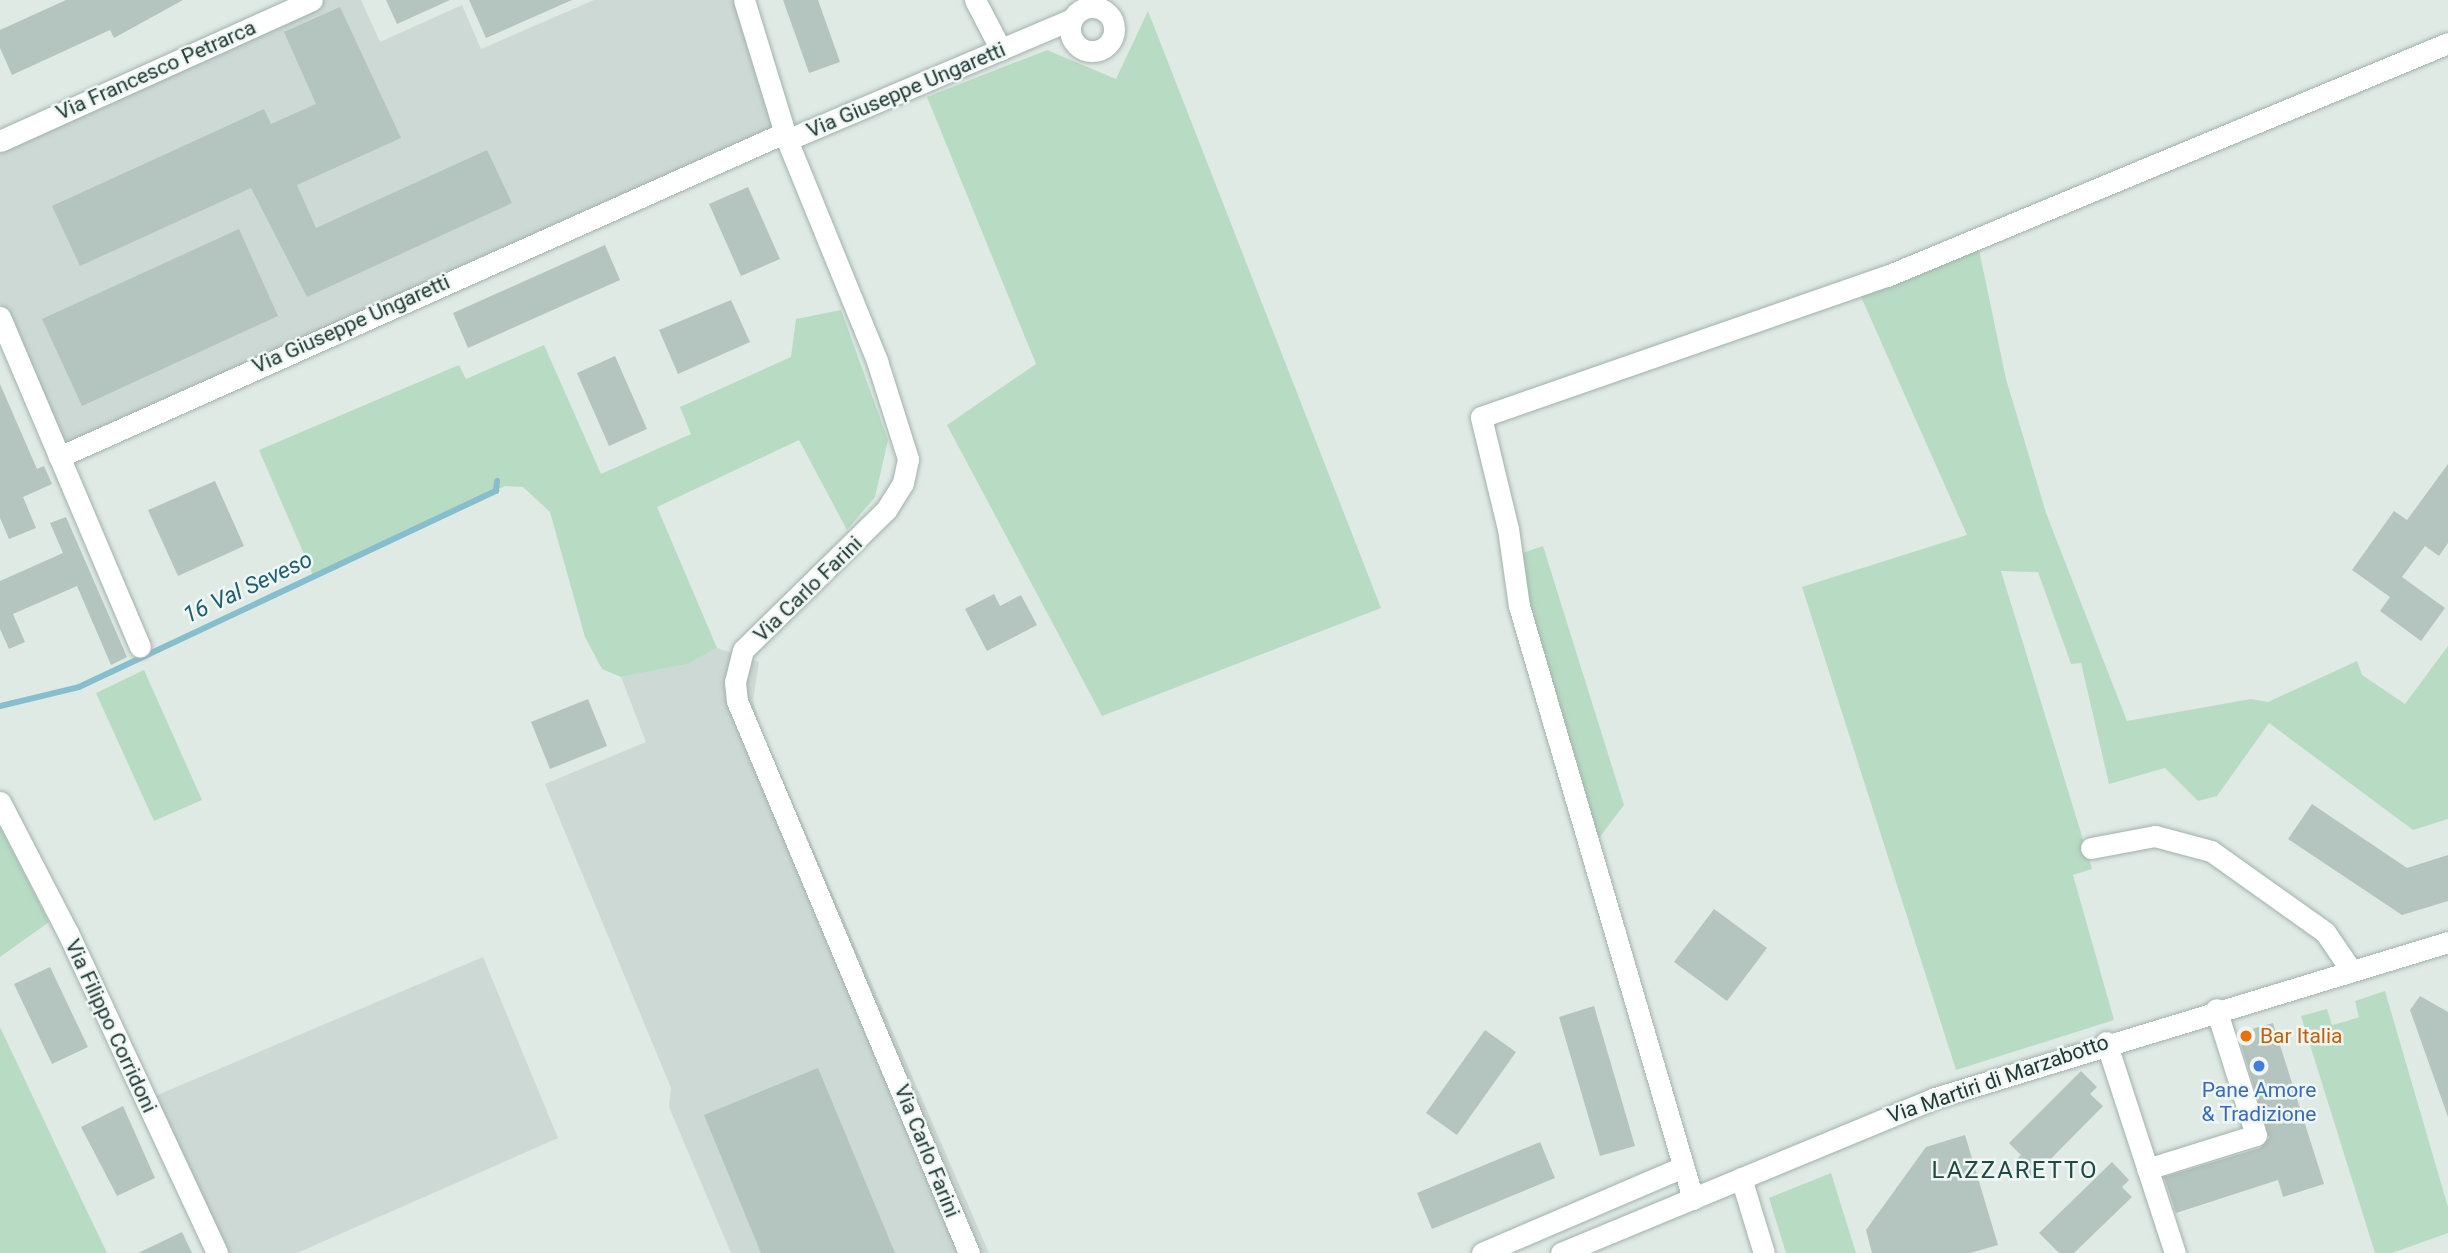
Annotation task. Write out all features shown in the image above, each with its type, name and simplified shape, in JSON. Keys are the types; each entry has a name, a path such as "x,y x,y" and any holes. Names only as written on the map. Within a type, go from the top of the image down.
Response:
{"street":[{"name":"Via Francesco Petrarca","path":"0,141 312,0"},
{"name":"Via Carlo Farini","path":"744,0 786,136 877,361 908,459 903,483 886,510 743,650 735,682 737,701 969,1253"},
{"path":"975,0 1001,50"},
{"path":"1090,7 1104,11 1112,22 1112,37 1102,48 1087,51 1075,43 1072,19 1090,7"},
{"name":"Via Giuseppe Ungaretti","path":"58,457 786,136 1072,19"},
{"name":"Via Giuseppe Ungaretti","path":"1026,39 1075,43"},
{"path":"1693,1199 1519,606 1508,529 1481,417 1887,276 2448,43"},
{"path":"0,317 140,647"},
{"name":"Via Filippo Corridoni","path":"0,802 68,933 217,1253"},
{"path":"2091,848 2155,836 2211,851 2325,932 2351,970"},
{"name":"Via Martiri di Marzabotto","path":"1561,1253 1935,1098 2106,1042 2448,942"},
{"path":"2147,1169 2256,1135 2216,1009"},
{"path":"2106,1042 2175,1253"},
{"path":"1482,1253 1683,1167"},
{"path":"1741,1178 1764,1253"}],"shaded area":[{"path":"322,0 361,0 380,42 462,5 481,49 594,0 736,0 777,126 62,451 0,303 0,145"},
{"path":"717,648 759,662 753,700 759,724 989,1253 731,1253 669,1107 671,1088 545,784 646,742 621,677 688,664"},
{"path":"483,957 558,1138 297,1253 228,1253 155,1096"}],"green space":[{"path":"1148,11 1381,608 1102,716 947,425 1036,364 927,97 1047,50 1116,79"},
{"path":"1978,245 2006,379 2046,513 2127,721 2251,699 2268,702 2357,661 2362,675 2405,704 2448,646 2448,819 2413,830 2269,723 2217,796 2198,801 2165,768 2109,784 2081,663 2071,664 2038,572 2001,571 2092,869 2073,875 2114,1020 1956,1070 1802,587 1967,535 1858,290"},
{"path":"841,310 888,440 875,497 847,530 799,440 657,507 717,648 688,664 621,677 602,669 585,637 550,512 523,487 505,486 313,575 259,450 459,365 466,379 544,345 601,474 691,434 680,407 791,357 796,319"},
{"path":"1543,546 1624,805 1596,842 1528,601 1520,554"},
{"path":"144,670 202,800 154,821 96,693"},
{"path":"0,827 49,922 0,957"},
{"path":"2385,991 2448,1207 2448,1233 2392,1253 2375,1253 2301,1016 2327,1009 2332,1025 2347,1021 2359,1017 2355,1001"},
{"path":"0,1027 74,1184 107,1253 0,1253"},
{"path":"1831,1173 1856,1253 1786,1253 1769,1198"}],"building":[{"path":"66,0 183,0 114,38 110,30 12,75 0,48 0,30"},
{"path":"386,0 450,0 397,24"},
{"path":"469,0 572,0 486,38"},
{"path":"783,0 818,0 840,62 809,73"},
{"path":"340,7 401,138 297,185 316,228 487,150 512,203 307,297 251,188 80,266 52,206 264,109 271,124 316,104 284,32"},
{"path":"748,187 780,259 741,276 709,204"},
{"path":"239,229 278,316 82,406 42,319"},
{"path":"605,245 620,280 468,348 453,313"},
{"path":"731,300 750,342 678,374 659,330"},
{"path":"615,356 647,429 609,446 577,373"},
{"path":"0,384 37,469 44,466 52,484 23,497 36,528 9,539 0,518"},
{"path":"2448,464 2448,543 2439,556 2425,546 2402,577 2445,608 2421,641 2380,611 2390,597 2352,570 2394,511 2407,520"},
{"path":"215,481 244,546 178,576 148,510"},
{"path":"66,517 127,657 111,665 77,586 13,614 25,642 9,649 0,629 0,581 63,553 50,523"},
{"path":"994,594 1000,606 1021,595 1037,625 987,651 965,609"},
{"path":"588,699 607,746 550,769 531,722"},
{"path":"2312,804 2407,868 2448,855 2448,901 2402,915 2288,839"},
{"path":"1714,909 1767,948 1727,1001 1674,962"},
{"path":"50,967 88,1047 52,1064 14,984"},
{"path":"2420,996 2448,1012 2448,1117 2410,1010"},
{"path":"1594,1006 1635,1146 1600,1156 1559,1017"},
{"path":"2273,1023 2324,1184 2283,1197 2278,1180 2176,1213 2164,1177 2260,1148 2269,1138 2238,1033"},
{"path":"1485,1030 1516,1052 1457,1135 1426,1113"},
{"path":"818,1068 895,1253 761,1253 704,1115"},
{"path":"2081,1071 2097,1087 2090,1094 2103,1106 2031,1179 2014,1162 2021,1155 2009,1143"},
{"path":"123,1106 155,1178 117,1196 81,1127"},
{"path":"1965,1135 1998,1245 1970,1253 1872,1253 1866,1230 1926,1147"},
{"path":"1540,1142 1555,1178 1432,1229 1417,1193"},
{"path":"2112,1162 2129,1180 2122,1187 2132,1197 2074,1253 2059,1253 2039,1233"},
{"path":"182,1232 192,1253 138,1253"}],"waterway":[{"name":"16 Val Seveso","path":"0,706 79,687 496,491 497,481"}],"place":[{"name":"Bar Italia","path":"2246,1036"},
{"name":"Pane Amore & Tradizione","path":"2259,1066"}],"district":[{"name":"LAZZARETTO","path":"2015,1171"}]}
